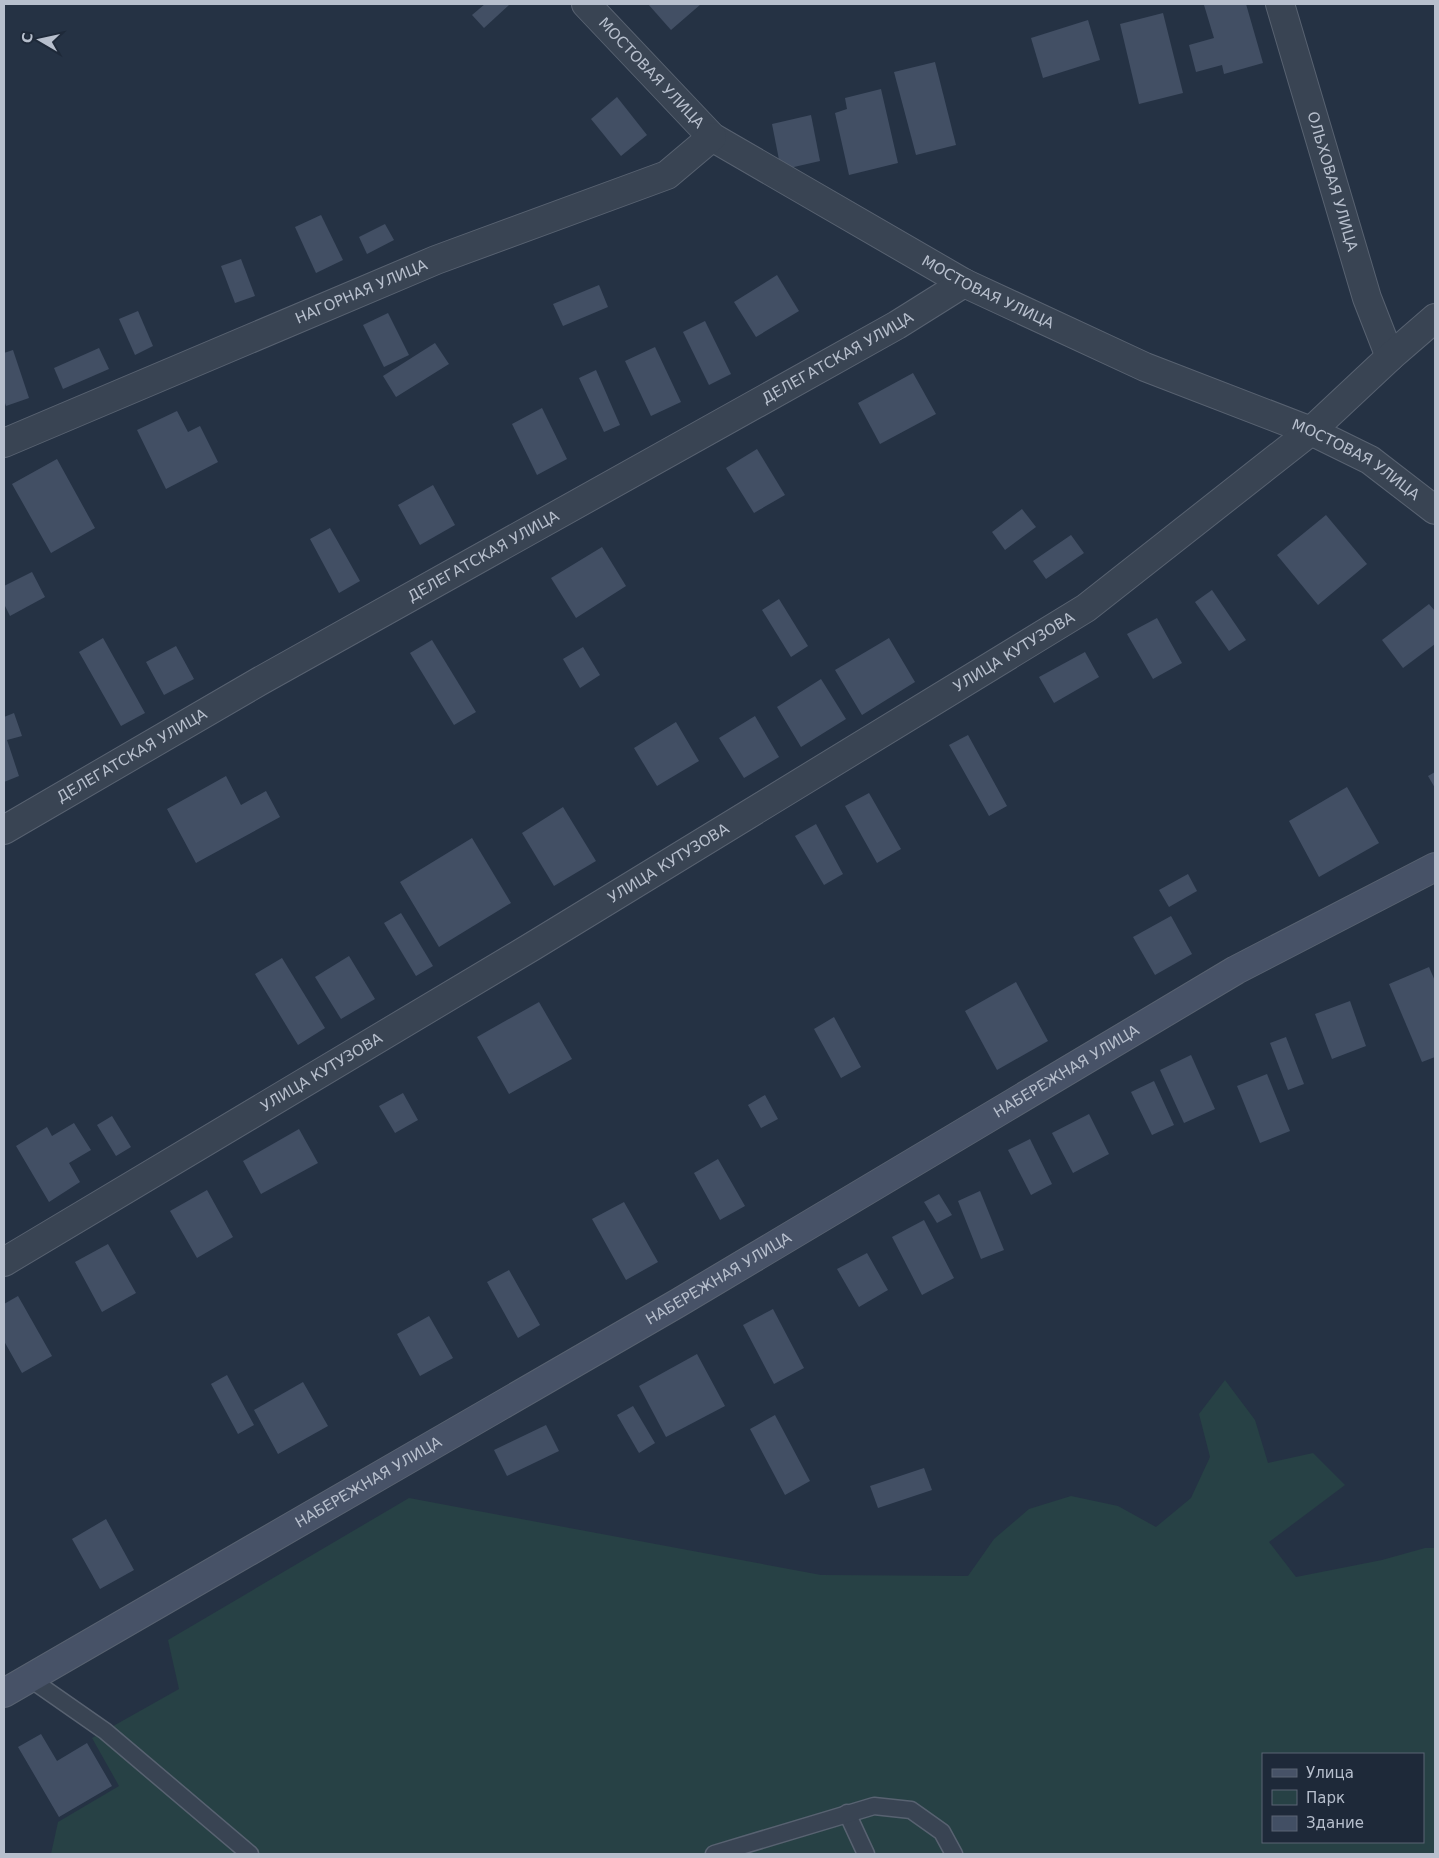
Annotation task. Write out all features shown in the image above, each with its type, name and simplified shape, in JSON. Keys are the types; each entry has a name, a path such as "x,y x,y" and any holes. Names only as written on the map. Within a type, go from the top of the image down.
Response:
{"street":[{"name":"МОСТОВАЯ УЛИЦА","path":"586,4 712,137 964,283 1145,367 1311,431 1370,460 1435,510"},
{"name":"ОЛЬХОВАЯ УЛИЦА","path":"1280,4 1367,298 1390,356"},
{"name":"НАГОРНАЯ УЛИЦА","path":"4,443 436,260 667,176 712,137"},
{"name":"ДЕЛЕГАТСКАЯ УЛИЦА","path":"4,830 260,681 897,325 964,283"},
{"path":"1311,431 1390,356 1435,318"},
{"name":"УЛИЦА КУТУЗОВА","path":"4,1262 533,946 1086,608 1311,431"},
{"name":"НАБЕРЕЖНАЯ УЛИЦА","path":"4,1693 678,1303 1236,970 1435,867"}],"lane":[{"path":"29,1678 105,1731 250,1854"},
{"path":"716,1854 874,1806 911,1810 942,1832 954,1854"},
{"path":"847,1813 866,1854"}],"green space":[{"path":"1225,1380 1255,1420 1268,1463 1313,1453 1345,1485 1269,1542 1296,1577 1382,1560 1425,1548 1435,1548 1435,1854 51,1854 58,1822 119,1786 92,1738 179,1689 168,1640 409,1498 821,1575 968,1576 994,1539 1029,1509 1071,1496 1118,1506 1156,1527 1191,1498 1210,1457 1199,1414"}],"building":[{"path":"485,4 509,5 484,28 472,15"},
{"path":"648,4 701,4 671,30"},
{"path":"1246,4 1263,63 1224,74 1222,65 1196,72 1189,45 1214,38 1204,5"},
{"path":"1163,13 1183,93 1139,104 1120,24"},
{"path":"1088,20 1100,60 1043,78 1031,38"},
{"path":"935,62 956,145 916,155 894,72"},
{"path":"881,89 898,163 849,175 835,113 847,109 845,98"},
{"path":"617,97 647,135 621,156 591,119"},
{"path":"811,115 820,161 781,170 772,124"},
{"path":"321,215 343,260 316,273 295,227"},
{"path":"385,224 394,240 367,254 359,237"},
{"path":"241,259 255,296 235,303 221,266"},
{"path":"777,275 799,311 756,337 734,302"},
{"path":"599,285 608,307 563,326 553,304"},
{"path":"138,311 153,346 135,355 119,319"},
{"path":"388,313 409,355 384,367 363,325"},
{"path":"705,321 731,374 709,385 683,332"},
{"path":"435,343 449,364 396,397 383,376"},
{"path":"655,347 681,402 651,416 625,361"},
{"path":"99,348 109,369 63,389 54,368"},
{"path":"13,350 29,398 6,406 4,400 4,353"},
{"path":"596,370 620,425 604,432 579,378"},
{"path":"913,373 936,414 880,444 858,403"},
{"path":"542,408 567,459 537,475 512,424"},
{"path":"177,411 188,432 200,426 218,462 166,489 137,430"},
{"path":"757,449 785,495 754,513 726,468"},
{"path":"57,459 95,528 51,553 12,484"},
{"path":"433,485 455,525 420,545 398,505"},
{"path":"1022,509 1036,527 1005,550 992,532"},
{"path":"1326,515 1367,564 1318,605 1277,555"},
{"path":"330,528 360,581 339,593 310,539"},
{"path":"1071,535 1084,553 1046,579 1033,561"},
{"path":"602,547 626,586 576,618 551,578"},
{"path":"32,572 45,597 10,616 4,604 4,586"},
{"path":"1212,590 1246,640 1229,651 1195,602"},
{"path":"779,599 808,646 791,657 762,610"},
{"path":"1429,604 1435,611 1435,644 1403,668 1382,640"},
{"path":"1157,618 1182,663 1153,679 1127,634"},
{"path":"103,638 145,713 121,726 79,652"},
{"path":"889,638 915,682 862,715 835,670"},
{"path":"432,640 476,712 454,725 410,653"},
{"path":"176,646 194,679 164,695 146,662"},
{"path":"583,647 600,675 580,688 563,659"},
{"path":"1085,652 1099,677 1054,703 1039,677"},
{"path":"821,679 846,719 801,747 777,707"},
{"path":"14,713 22,736 7,740 19,776 4,782 4,717"},
{"path":"755,716 779,757 744,778 719,738"},
{"path":"676,722 699,761 657,786 634,748"},
{"path":"968,735 1007,806 989,816 949,745"},
{"path":"1435,772 1435,788 1428,776"},
{"path":"226,776 241,805 266,791 280,817 196,863 167,809"},
{"path":"1347,787 1379,843 1319,877 1289,821"},
{"path":"869,793 901,849 877,863 845,806"},
{"path":"563,807 596,861 554,886 522,833"},
{"path":"816,824 843,874 824,885 795,836"},
{"path":"472,838 511,903 439,947 400,882"},
{"path":"1188,874 1197,891 1169,907 1159,890"},
{"path":"401,913 433,966 416,976 384,923"},
{"path":"1171,916 1192,954 1155,975 1133,937"},
{"path":"349,956 375,999 341,1019 315,977"},
{"path":"282,958 325,1028 298,1045 255,974"},
{"path":"1429,967 1435,981 1435,1057 1422,1062 1389,984"},
{"path":"1016,982 1048,1041 997,1070 965,1011"},
{"path":"1350,1001 1366,1046 1332,1059 1315,1014"},
{"path":"539,1002 572,1059 509,1094 477,1037"},
{"path":"834,1017 861,1067 841,1078 814,1029"},
{"path":"1286,1037 1304,1084 1288,1090 1270,1043"},
{"path":"1191,1055 1215,1109 1184,1123 1160,1070"},
{"path":"1267,1074 1290,1131 1260,1143 1237,1086"},
{"path":"1154,1081 1174,1125 1152,1135 1131,1092"},
{"path":"403,1093 418,1120 395,1133 379,1106"},
{"path":"765,1095 778,1119 761,1128 748,1105"},
{"path":"1089,1114 1109,1154 1073,1173 1052,1133"},
{"path":"112,1116 131,1147 116,1156 97,1125"},
{"path":"74,1123 91,1150 69,1163 80,1182 49,1202 16,1146 47,1127 52,1136"},
{"path":"299,1129 318,1163 261,1194 243,1161"},
{"path":"1030,1139 1052,1184 1031,1195 1008,1150"},
{"path":"718,1159 745,1206 720,1220 694,1173"},
{"path":"207,1190 233,1237 197,1258 170,1211"},
{"path":"980,1191 1004,1250 981,1259 958,1201"},
{"path":"939,1194 952,1215 937,1223 924,1202"},
{"path":"624,1202 658,1262 626,1280 592,1219"},
{"path":"924,1220 954,1278 922,1295 892,1237"},
{"path":"108,1244 136,1293 102,1312 75,1262"},
{"path":"867,1253 888,1290 859,1307 837,1269"},
{"path":"509,1270 540,1325 518,1338 487,1282"},
{"path":"18,1296 52,1356 22,1373 4,1341 4,1304"},
{"path":"773,1309 804,1368 774,1384 743,1325"},
{"path":"429,1316 453,1358 420,1376 397,1334"},
{"path":"697,1354 725,1406 666,1437 639,1386"},
{"path":"227,1375 254,1425 238,1434 211,1384"},
{"path":"303,1382 328,1426 278,1454 254,1410"},
{"path":"633,1406 655,1443 639,1453 617,1415"},
{"path":"775,1415 810,1481 785,1495 750,1429"},
{"path":"546,1425 559,1451 507,1476 494,1450"},
{"path":"924,1468 932,1490 878,1508 870,1486"},
{"path":"106,1519 134,1570 100,1589 72,1539"},
{"path":"41,1734 57,1761 87,1743 112,1786 59,1817 18,1747"}]}
